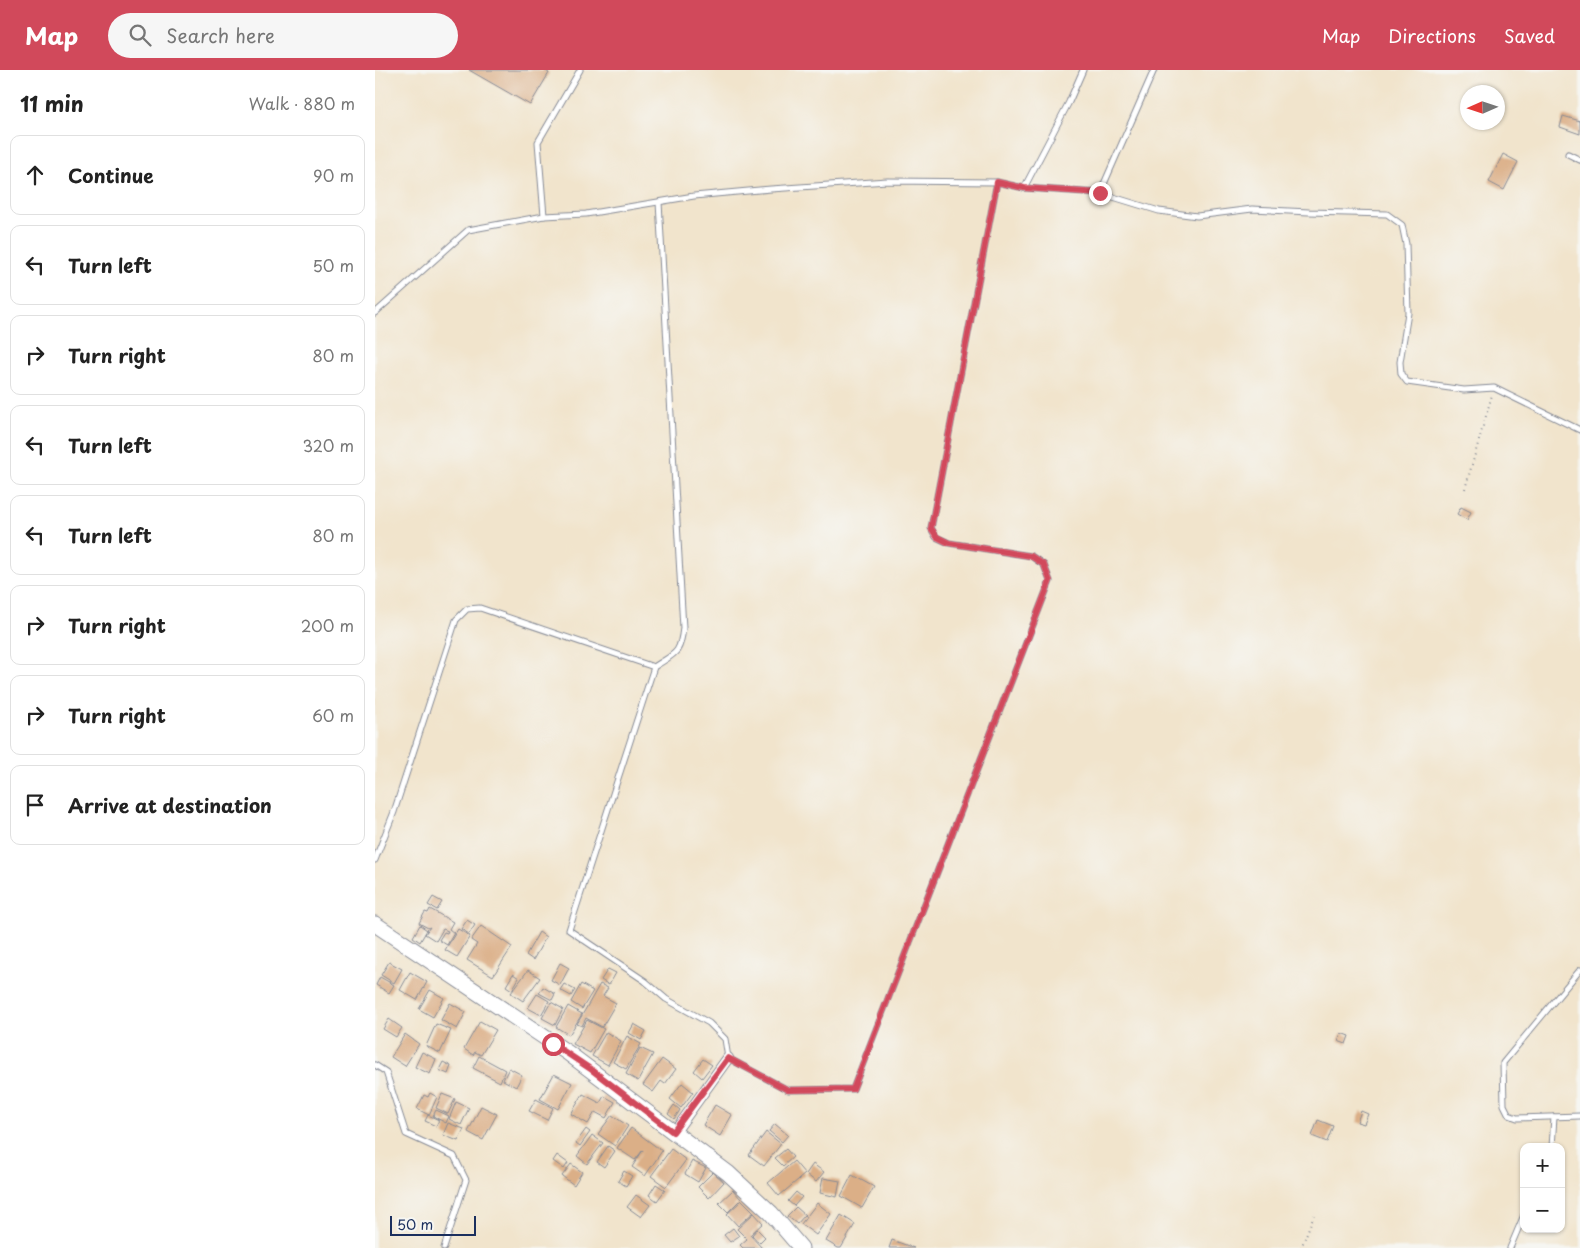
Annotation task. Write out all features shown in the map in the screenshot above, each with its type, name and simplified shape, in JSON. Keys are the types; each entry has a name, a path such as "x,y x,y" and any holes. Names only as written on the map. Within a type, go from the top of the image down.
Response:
{"street":[{"path":"375,924 568,1053 728,1173 771,1213 801,1248"},
{"path":"673,1132 728,1058"}],"lane":[{"path":"544,216 538,142 580,70"},
{"path":"1024,188 1069,102 1083,70"},
{"path":"1100,193 1154,70"},
{"path":"1568,154 1580,160"},
{"path":"375,313 468,230 544,216 586,214 694,196 887,181 997,182 1024,188 1100,193 1159,211 1197,216 1251,209 1387,214 1402,225 1406,244 1408,313 1400,362 1401,374 1407,382 1464,390 1494,388 1580,430"},
{"path":"659,202 683,628 681,645 675,653 654,667 569,930 645,981 666,999 709,1023 725,1039 728,1058 788,1090 853,1089 1050,581 1044,565 1031,556 949,543 937,537 931,528 997,182"},
{"path":"375,860 394,812 456,620 467,610 480,608 654,667"},
{"path":"1580,970 1503,1063 1504,1105 1509,1115 1517,1118 1580,1116"},
{"path":"375,1065 385,1072 406,1134 453,1156 466,1180 443,1248"},
{"path":"1552,1143 1555,1118"},
{"path":"1510,1248 1520,1224"}],"path":[{"path":"1465,489 1494,388"},
{"path":"1301,1248 1314,1215"}],"building":[{"path":"469,70 544,70 549,73 530,105"},
{"path":"1563,116 1580,121 1580,134 1560,127"},
{"path":"1503,154 1518,162 1504,190 1489,182"},
{"path":"1461,507 1471,512 1467,520 1457,514"},
{"path":"433,897 442,902 437,910 428,905"},
{"path":"430,909 453,922 449,929 454,933 447,945 439,940 444,932 447,933 448,931 443,929 436,941 425,934 430,927 428,928 419,923 425,912 428,913"},
{"path":"467,920 475,925 469,934 461,929"},
{"path":"420,925 427,930 420,942 413,937"},
{"path":"481,926 512,947 493,976 467,960 477,944 471,940"},
{"path":"458,929 470,936 457,957 445,950"},
{"path":"539,932 546,937 533,960 526,955"},
{"path":"389,962 402,969 394,983 381,975"},
{"path":"560,963 569,968 560,985 551,980"},
{"path":"608,969 616,973 609,985 601,980"},
{"path":"528,970 540,978 523,1001 511,993"},
{"path":"410,972 427,982 417,1000 400,990"},
{"path":"513,974 519,978 512,990 506,986"},
{"path":"380,977 394,985 389,993 376,985"},
{"path":"564,984 575,990 571,996 560,990"},
{"path":"581,984 593,991 582,1009 571,1002"},
{"path":"600,984 608,988 603,996 616,1003 602,1027 586,1018 582,1026 577,1024"},
{"path":"543,987 555,994 552,1000 539,993"},
{"path":"430,990 444,998 433,1017 419,1009"},
{"path":"537,994 549,1001 541,1015 528,1008"},
{"path":"551,1002 563,1009 555,1025 542,1018"},
{"path":"450,1003 466,1012 457,1029 441,1020"},
{"path":"568,1006 582,1014 569,1035 556,1027"},
{"path":"389,1019 402,1028 396,1037 383,1029"},
{"path":"587,1020 604,1029 590,1053 573,1044"},
{"path":"480,1021 496,1030 481,1055 475,1052 473,1055 464,1049"},
{"path":"436,1024 451,1030 440,1053 426,1046"},
{"path":"634,1024 646,1031 641,1040 629,1033"},
{"path":"606,1032 621,1041 608,1065 592,1056"},
{"path":"1341,1033 1349,1036 1346,1044 1338,1041"},
{"path":"405,1034 419,1044 405,1066 391,1057"},
{"path":"627,1036 641,1044 626,1069 613,1062"},
{"path":"640,1048 653,1054 638,1081 626,1074"},
{"path":"422,1052 436,1059 430,1074 415,1067"},
{"path":"479,1056 505,1070 500,1082 473,1068"},
{"path":"662,1059 676,1069 665,1084 661,1081 653,1092 643,1085"},
{"path":"703,1059 712,1065 702,1078 694,1071"},
{"path":"443,1062 451,1066 448,1074 439,1070"},
{"path":"509,1068 522,1075 516,1087 503,1080"},
{"path":"554,1074 572,1083 558,1109 540,1099"},
{"path":"682,1083 693,1092 681,1108 670,1099"},
{"path":"430,1093 437,1097 429,1115 417,1109 424,1095 428,1097"},
{"path":"442,1094 455,1099 448,1114 436,1108"},
{"path":"583,1094 600,1103 604,1096 615,1102 606,1118 595,1112 588,1124 571,1114"},
{"path":"536,1099 553,1108 547,1120 529,1111"},
{"path":"456,1102 469,1108 461,1125 449,1119"},
{"path":"674,1105 680,1110 674,1119 668,1114"},
{"path":"715,1105 732,1115 720,1136 703,1125"},
{"path":"481,1106 497,1114 483,1140 468,1132"},
{"path":"436,1110 449,1116 446,1123 433,1116"},
{"path":"1361,1111 1368,1114 1364,1124 1357,1122"},
{"path":"428,1115 439,1120 436,1126 425,1121"},
{"path":"612,1115 628,1126 615,1146 598,1134"},
{"path":"1318,1120 1333,1126 1327,1142 1312,1136"},
{"path":"448,1123 464,1129 458,1141 443,1135"},
{"path":"775,1124 788,1135 782,1142 769,1131"},
{"path":"631,1128 662,1151 645,1176 632,1167 643,1150 635,1160 617,1148"},
{"path":"586,1129 590,1132 580,1146 576,1143"},
{"path":"766,1132 781,1144 764,1166 749,1155"},
{"path":"592,1135 603,1143 587,1164 577,1156"},
{"path":"608,1146 615,1151 604,1167 597,1162"},
{"path":"671,1149 686,1160 666,1187 651,1176"},
{"path":"786,1149 793,1157 783,1166 775,1158"},
{"path":"557,1155 568,1163 564,1169 553,1161"},
{"path":"692,1161 706,1168 698,1182 685,1174"},
{"path":"794,1161 805,1174 779,1196 768,1183"},
{"path":"571,1164 582,1172 574,1185 562,1176"},
{"path":"813,1164 824,1172 816,1182 806,1174"},
{"path":"624,1171 632,1176 626,1186 618,1181"},
{"path":"713,1172 724,1182 709,1198 698,1187"},
{"path":"852,1175 874,1187 862,1208 841,1196"},
{"path":"823,1178 840,1181 837,1197 820,1193"},
{"path":"656,1184 665,1190 657,1201 649,1195"},
{"path":"733,1190 741,1199 728,1212 719,1203"},
{"path":"796,1192 802,1197 794,1206 788,1201"},
{"path":"636,1195 650,1205 641,1217 627,1207"},
{"path":"742,1200 754,1212 738,1226 727,1214"},
{"path":"817,1203 831,1214 816,1235 801,1224"},
{"path":"796,1207 805,1215 797,1224 787,1216"},
{"path":"754,1213 763,1223 750,1235 762,1248 743,1248 740,1245 747,1239 737,1229"},
{"path":"841,1215 855,1224 841,1248 838,1248 826,1241"},
{"path":"733,1228 739,1236 730,1242 724,1235"},
{"path":"757,1229 765,1237 759,1243 752,1235"},
{"path":"892,1240 914,1248 889,1248"}],"route":[{"path":"553,1044 592,1070 673,1132 728,1058 788,1090 853,1089 1050,581 1044,565 1031,556 949,543 937,537 931,528 997,182 1024,188 1100,193"}]}
